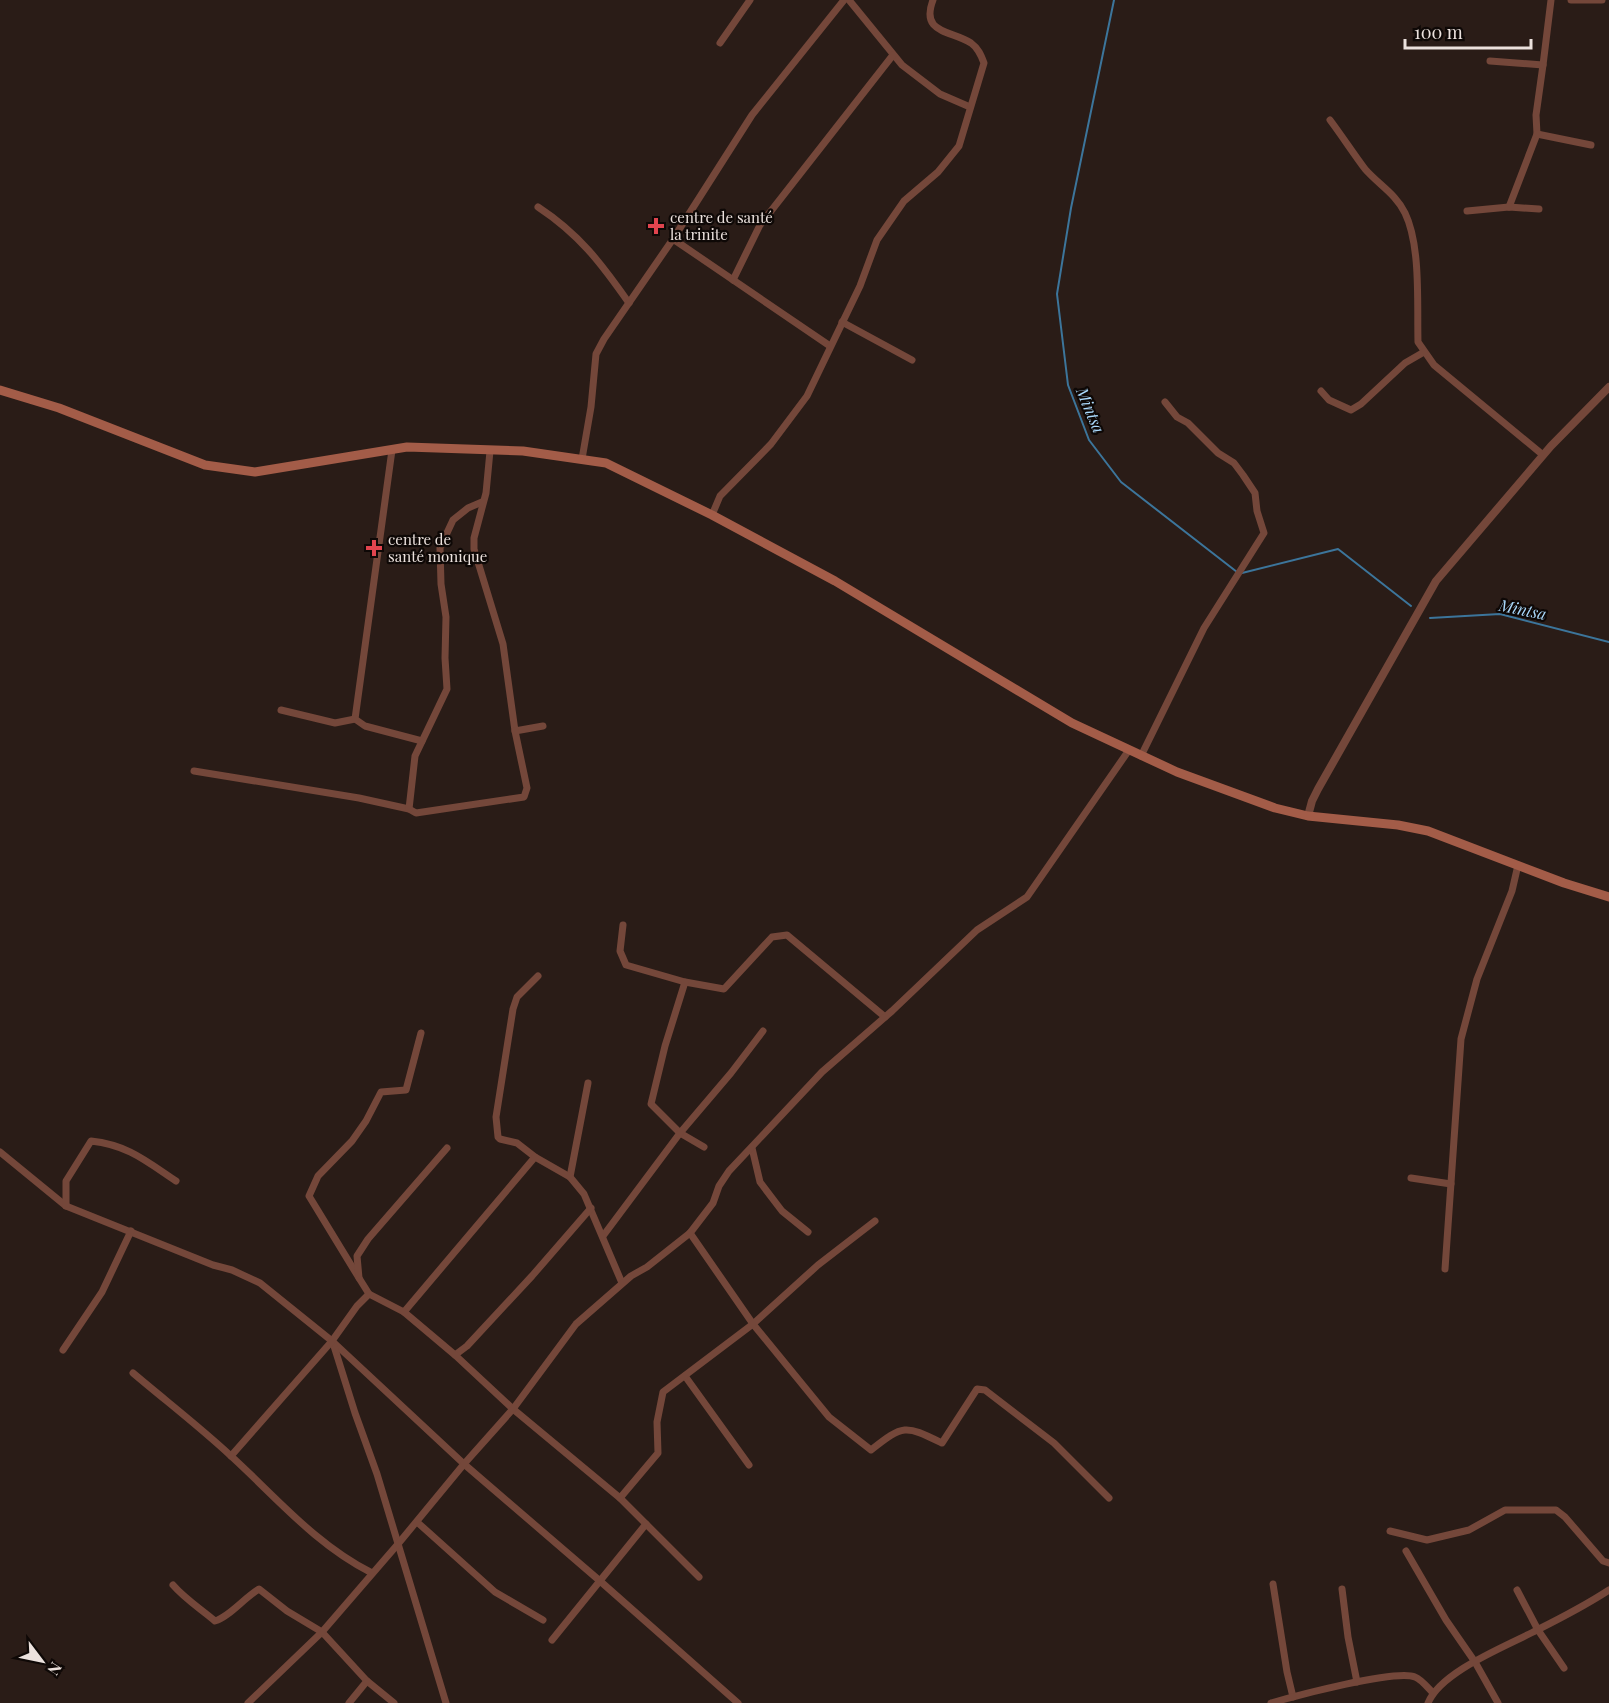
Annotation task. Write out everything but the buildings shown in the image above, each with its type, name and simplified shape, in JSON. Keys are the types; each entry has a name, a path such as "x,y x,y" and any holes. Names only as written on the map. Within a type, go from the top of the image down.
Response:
{"main road":[{"path":"0,390 59,408 205,465 255,472 407,447 523,451 606,463 712,515 835,581 1072,723 1177,772 1253,800 1308,816 1398,825 1428,831 1564,883 1609,897"}],"street":[{"path":"720,43 750,0"},
{"path":"582,459 591,407 596,354 752,115 844,0"},
{"path":"849,0 902,65 940,94 970,107"},
{"path":"712,515 720,496 771,444 807,396 860,286 877,240 904,201 938,172 959,146 984,63 979,51 970,43 940,31 931,21 929,11 933,0"},
{"path":"1509,207 1537,134 1536,115 1551,0"},
{"path":"1571,0 1602,0"},
{"path":"733,280 760,225 893,55"},
{"path":"1490,61 1543,65"},
{"path":"1330,120 1366,170 1394,196 1406,214 1416,271 1419,342 1424,352 1434,365 1543,455"},
{"path":"1537,134 1591,145"},
{"path":"538,207 558,220 598,258 629,303"},
{"path":"1467,211 1509,207 1539,209"},
{"path":"673,239 830,346"},
{"path":"842,322 912,360"},
{"path":"1321,391 1329,400 1351,410 1361,405 1405,363 1424,352"},
{"path":"1308,816 1318,789 1436,581 1543,455 1609,387"},
{"path":"1141,756 1204,628 1264,533 1257,511 1255,493 1234,463 1218,453 1188,423 1177,417 1165,402"},
{"path":"355,719 392,450"},
{"path":"194,771 359,798 409,809 416,813 524,797 527,788 515,731 503,644 474,549 474,538 486,493 490,451"},
{"path":"409,809 415,756 447,689 446,616 441,584 440,548 453,520 468,508 482,502"},
{"path":"281,710 335,723 355,719 365,726 422,741"},
{"path":"515,731 543,726"},
{"path":"248,1703 322,1632 513,1409 576,1324 622,1283 647,1267 690,1233 713,1203 724,1178 822,1072 885,1017 977,930 1027,897 1129,750"},
{"path":"1445,1269 1461,1040 1477,979 1512,891 1518,865"},
{"path":"624,925 620,951 626,965 685,982 724,989 772,937 787,935 885,1017"},
{"path":"538,976 518,997 513,1009 496,1117 498,1137 517,1143 570,1177 584,1194 591,1208 622,1283"},
{"path":"685,982 665,1046 651,1104 680,1132 704,1147"},
{"path":"603,1236 680,1132 731,1073 762,1031"},
{"path":"421,1033 406,1090 381,1092 366,1121 352,1141 318,1176 309,1196 369,1294 404,1312 455,1355 513,1409 620,1498 699,1577"},
{"path":"570,1177 588,1083"},
{"path":"66,1206 66,1181 91,1141 108,1143 129,1150 176,1181"},
{"path":"359,1278 357,1256 368,1239 447,1148"},
{"path":"752,1148 760,1182 782,1211 808,1232"},
{"path":"0,1152 8,1156 66,1206 260,1283 332,1341 464,1464 738,1703"},
{"path":"404,1312 535,1156"},
{"path":"1411,1178 1451,1184"},
{"path":"455,1355 467,1346 532,1276 591,1208"},
{"path":"620,1498 658,1453 657,1422 663,1392 753,1323 818,1265 875,1221"},
{"path":"63,1350 102,1292 131,1231"},
{"path":"690,1233 753,1323 829,1417 871,1450 893,1432 913,1429 942,1443 977,1389 985,1390 1054,1443 1109,1498"},
{"path":"231,1456 332,1341 357,1306 369,1294"},
{"path":"332,1341 377,1474 446,1703"},
{"path":"133,1373 231,1456 292,1516 352,1563 372,1573"},
{"path":"685,1376 749,1465"},
{"path":"1390,1531 1427,1540 1469,1530 1505,1510 1556,1510 1565,1517 1603,1561 1609,1563"},
{"path":"417,1522 495,1592 543,1620"},
{"path":"552,1640 646,1524"},
{"path":"1406,1551 1498,1703"},
{"path":"1273,1584 1293,1697"},
{"path":"173,1585 183,1597 191,1600 214,1622 223,1619 244,1598 259,1589 287,1611 322,1632 367,1681 394,1703"},
{"path":"1342,1588 1357,1682"},
{"path":"1517,1590 1538,1630 1564,1668"},
{"path":"1428,1703 1433,1692 1444,1682 1491,1652 1538,1630 1609,1590"},
{"path":"1271,1703 1357,1682 1402,1675 1416,1677 1433,1692"},
{"path":"349,1703 367,1681"}],"waterway":[{"name":"Mintsa","path":"1114,0 1071,208 1057,294 1068,385 1089,440 1121,482 1237,572"},
{"name":"Mintsa","path":"1242,573 1338,549 1411,606"},
{"name":"Mintsa","path":"1430,618 1500,614 1609,642"}],"place":[{"name":"centre de santé la trinite","path":"656,226"},
{"name":"centre de santé monique","path":"374,548"}]}
